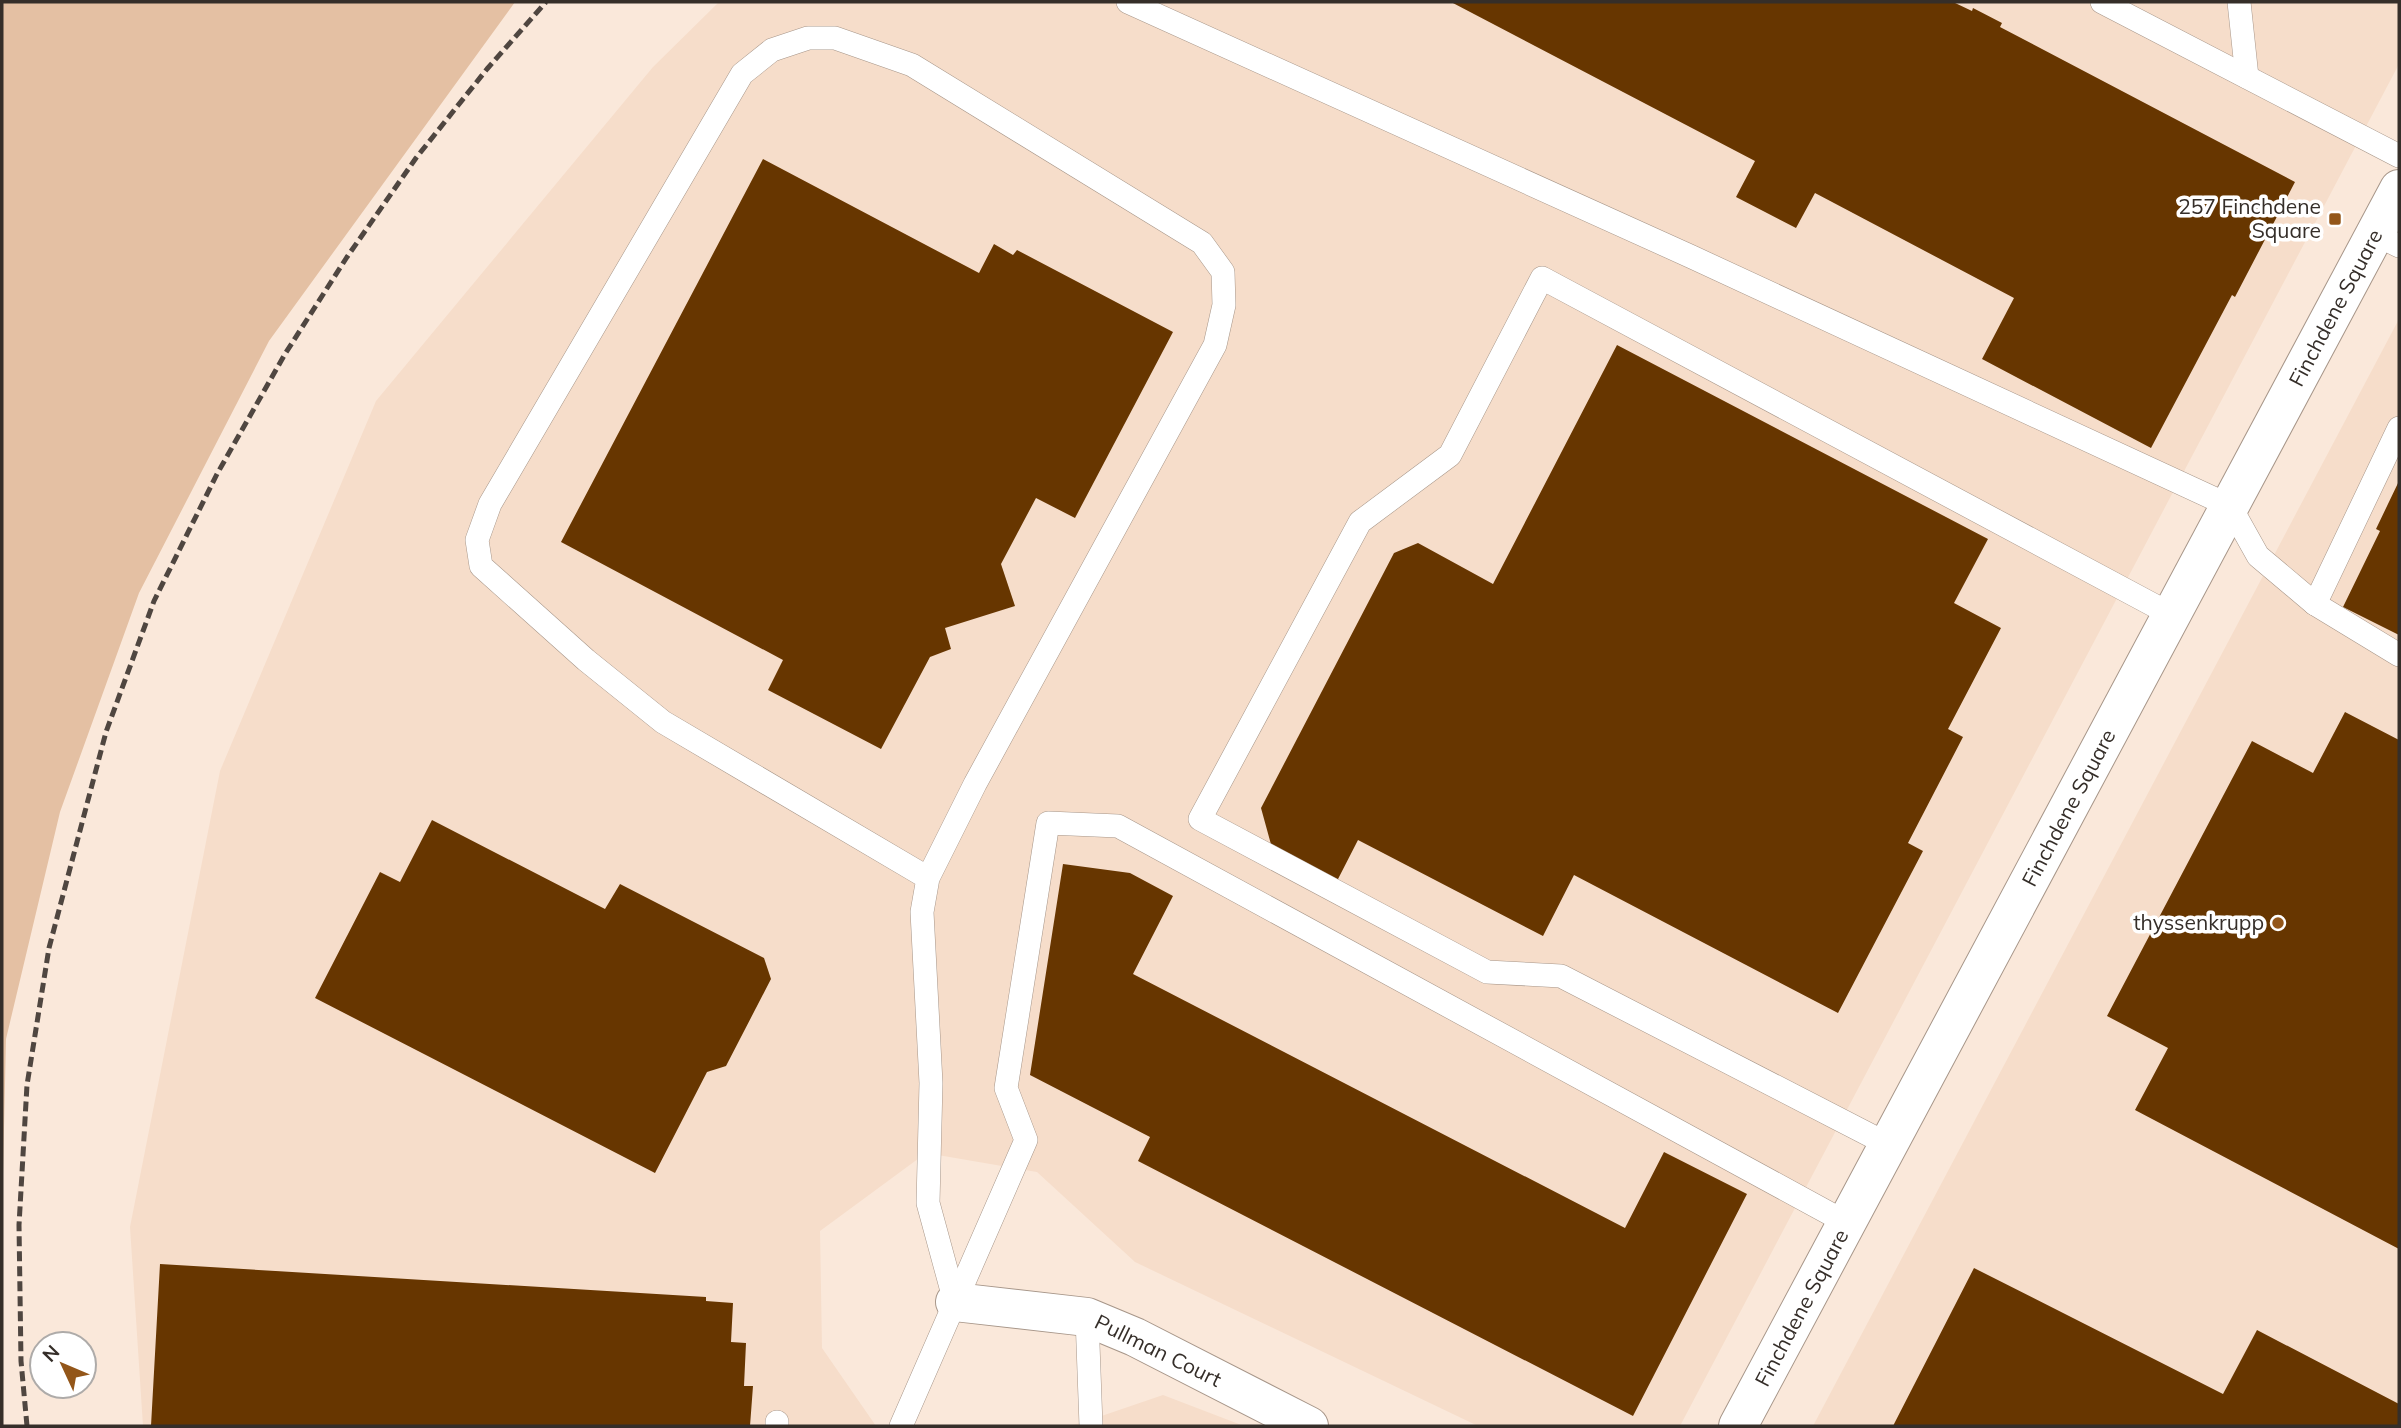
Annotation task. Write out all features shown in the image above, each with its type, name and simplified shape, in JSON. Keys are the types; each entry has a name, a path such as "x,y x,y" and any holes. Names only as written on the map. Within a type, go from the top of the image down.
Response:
{"street":[{"name":"Finchdene Square","path":"1738,1426 2230,506 2387,240 2399,189"},
{"name":"Pullman Court","path":"955,1302 1087,1317 1135,1337 1309,1426"}],"lane":[{"path":"1128,2 1680,251 2230,506 2258,556 2315,604 2399,654"},
{"path":"2102,2 2399,156"},
{"path":"2239,2 2248,78"},
{"path":"928,878 663,722 586,660 481,566 477,540 490,504 742,74 772,50 808,38 835,38 912,65 1202,243 1223,272 1224,304 1216,345 975,784 928,878 922,912 931,1083 928,1203 955,1302"},
{"path":"1889,1145 1561,976 1487,972 1200,818 1360,522 1450,455 1542,278 2172,615"},
{"path":"2315,604 2399,428"},
{"path":"901,1426 1026,1140 1006,1088 1048,823 1118,826 1847,1223"},
{"path":"1087,1317 1091,1426"}],"shaded area":[{"path":"2,2 515,2 269,341 139,593 60,812 6,1039 2,1218"},
{"path":"719,2 2399,2 2399,64 1680,1426 1478,1426 1135,1262 1037,1172 926,1153 820,1231 822,1348 876,1426 143,1426 130,1227 220,771 376,401 653,67"},
{"path":"2399,319 2399,1426 1813,1426 1975,1120"},
{"path":"1163,1395 1244,1426 1067,1426 1081,1423"}],"building":[{"path":"1451,2 1953,2 1972,11 1973,8 2002,23 2000,27 2295,182 2151,448 1982,359 2014,298 1815,193 1796,228 1736,197 1755,161"},
{"path":"763,159 979,273 994,244 1013,255 1017,250 1173,332 1075,518 1036,498 1001,564 1015,606 945,628 951,649 930,657 881,749 768,690 783,660 561,542"},
{"path":"1617,345 1988,539 1954,603 2001,628 1948,729 1963,737 1908,843 1923,851 1838,1013 1574,875 1543,936 1358,840 1337,881 1272,848 1261,808 1394,553 1418,543 1493,584"},
{"path":"2399,481 2399,635 2343,607 2380,531 2376,529"},
{"name":"thyssenkrupp","path":"2345,712 2399,740 2399,1249 2135,1110 2168,1048 2107,1016 2252,741 2313,773"},
{"path":"432,820 605,909 620,884 764,958 771,979 726,1066 707,1072 655,1173 315,998 380,872 400,882"},
{"path":"1063,864 1130,873 1173,896 1133,974 1625,1228 1664,1152 1747,1194 1633,1416 1138,1161 1150,1137 1030,1075"},
{"path":"160,1264 706,1297 706,1301 733,1303 731,1342 746,1343 744,1386 753,1386 750,1426 151,1426"},
{"path":"1974,1268 2223,1394 2257,1330 2399,1404 2399,1426 1893,1426"}],"railway":[{"path":"27,1426 21,1361 19,1225 27,1085 49,948 106,732 154,601 217,474 285,354 347,257 416,158 487,69 546,2"}],"place":[{"name":"257 Finchdene Square","path":"2335,219"},
{"name":"thyssenkrupp","path":"2278,923"}]}
